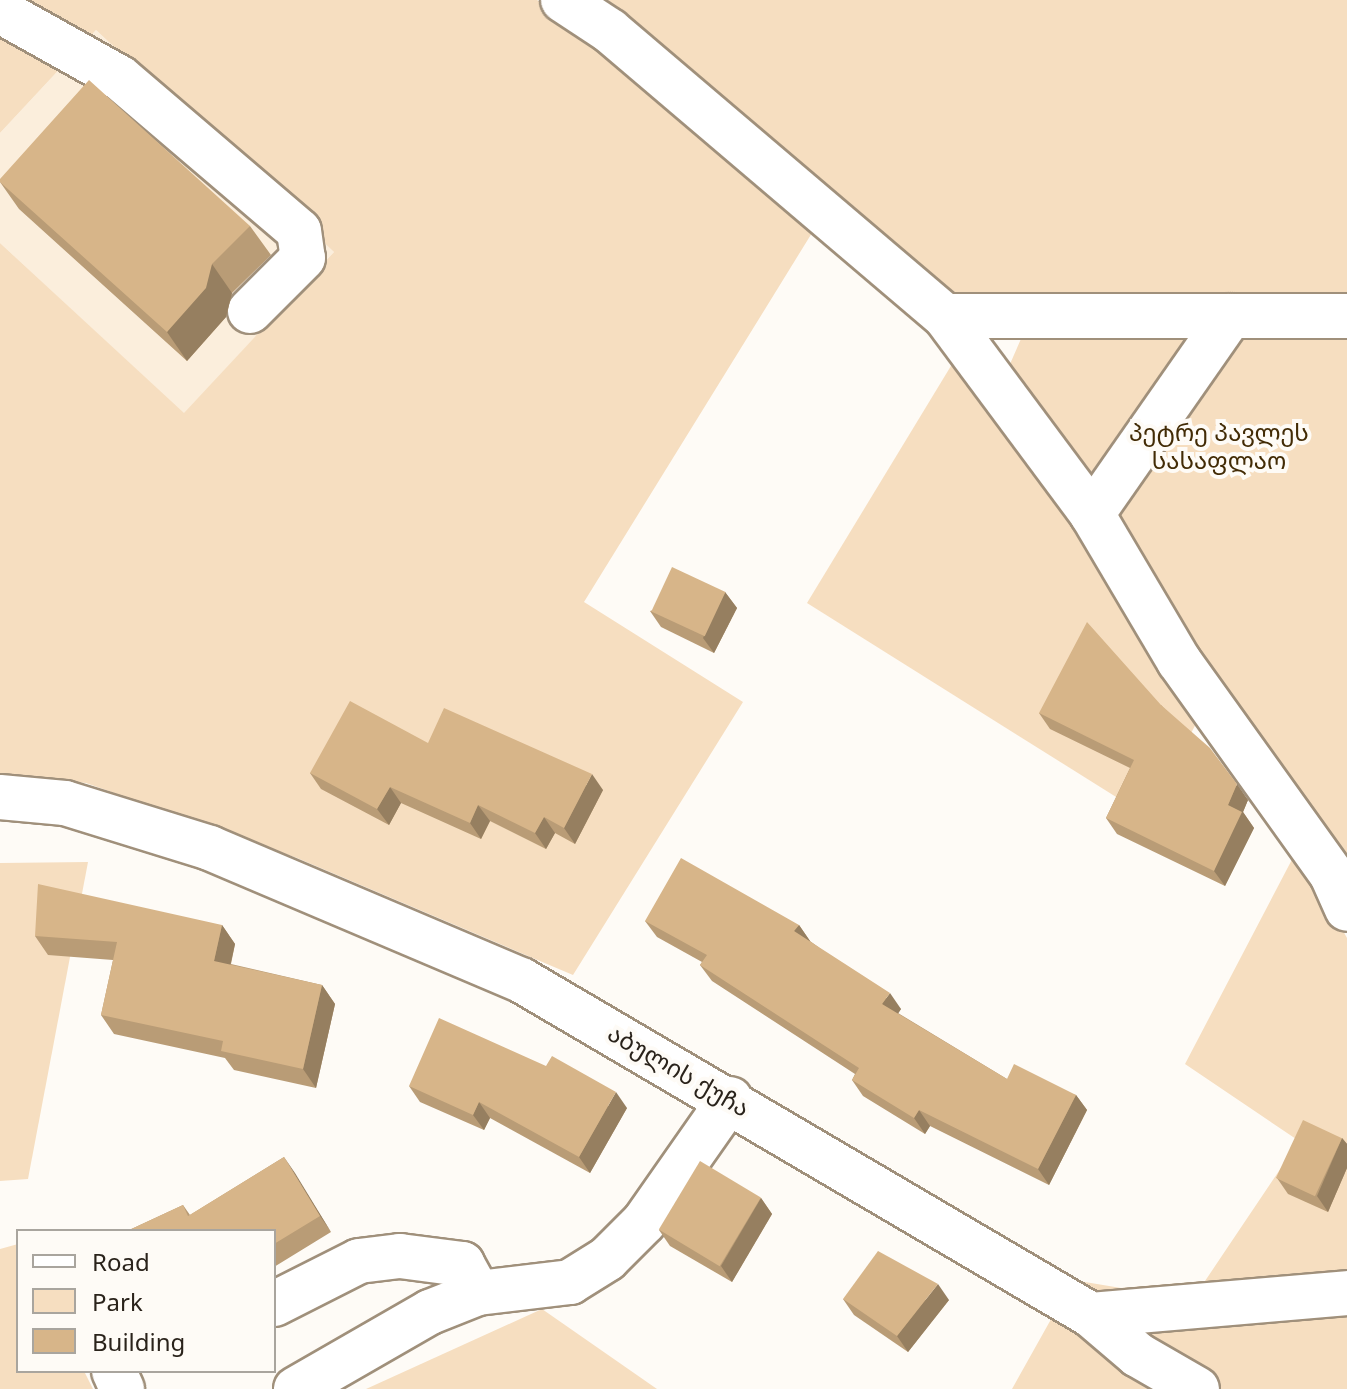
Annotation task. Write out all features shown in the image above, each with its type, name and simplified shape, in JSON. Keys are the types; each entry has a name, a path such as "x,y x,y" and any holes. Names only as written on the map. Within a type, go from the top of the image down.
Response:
{"street":[{"path":"563,0 610,31 945,316 1092,514 1179,661 1332,875 1347,909"},
{"path":"0,11 120,78 299,231 303,258 250,311"},
{"path":"945,316 1347,316"},
{"path":"1092,514 1230,316"},
{"name":"აბულის ქუჩა","path":"0,797 65,803 224,854 521,980 730,1099 1091,1315 1133,1372 1197,1389"},
{"path":"296,1389 430,1312 478,1293 570,1282 607,1259 644,1222 730,1099"},
{"path":"276,1303 359,1261 400,1256 462,1264 478,1293"},
{"path":"1091,1315 1347,1293"}],"shaded area":[{"path":"96,30 334,252 184,414 0,243 0,133"}],"green space":[{"path":"0,0 537,0 613,48 820,220 584,602 743,702 573,975 297,858 86,783 0,775 0,243 184,413 334,252 96,30 0,133"},
{"name":"პეტრე პავლეს სასაფლაო","path":"581,0 1347,0 1347,874 1018,383 1010,364 1024,332 944,305"},
{"path":"957,356 1204,708 1148,817 807,603"},
{"path":"1298,848 1347,938 1347,1389 1012,1389 1073,1280 1121,1288 1205,1281 1299,1141 1185,1064"},
{"path":"88,862 28,1179 0,1181 0,863"},
{"path":"16,1245 16,1373 85,1373 93,1389 0,1389 0,1249"},
{"path":"542,1309 657,1389 366,1389"}],"building":[{"path":"89,80 250,226 212,264 206,288 167,332 0,182"},
{"path":"672,567 725,592 705,636 651,611"},
{"path":"1087,622 1161,705 1210,748 1237,784 1228,805 1242,812 1214,871 1106,818 1134,760 1039,713"},
{"path":"350,701 428,743 444,708 592,774 564,828 544,817 535,833 478,805 470,823 390,787 377,809 310,773"},
{"path":"681,858 799,925 794,931 890,993 882,1004 1007,1079 1014,1064 1076,1095 1038,1169 919,1110 914,1118 852,1080 859,1068 700,965 707,955 645,921"},
{"path":"38,884 222,925 214,961 322,985 303,1069 221,1051 223,1041 101,1015 117,942 35,936"},
{"path":"439,1018 546,1066 552,1056 616,1092 579,1157 479,1102 473,1115 409,1086"},
{"path":"1303,1120 1342,1138 1315,1196 1276,1178"},
{"path":"284,1157 320,1216 276,1243 276,1229 131,1229 183,1205 188,1216"},
{"path":"700,1161 761,1198 720,1266 659,1230"},
{"path":"878,1251 938,1284 897,1336 843,1299"}]}
